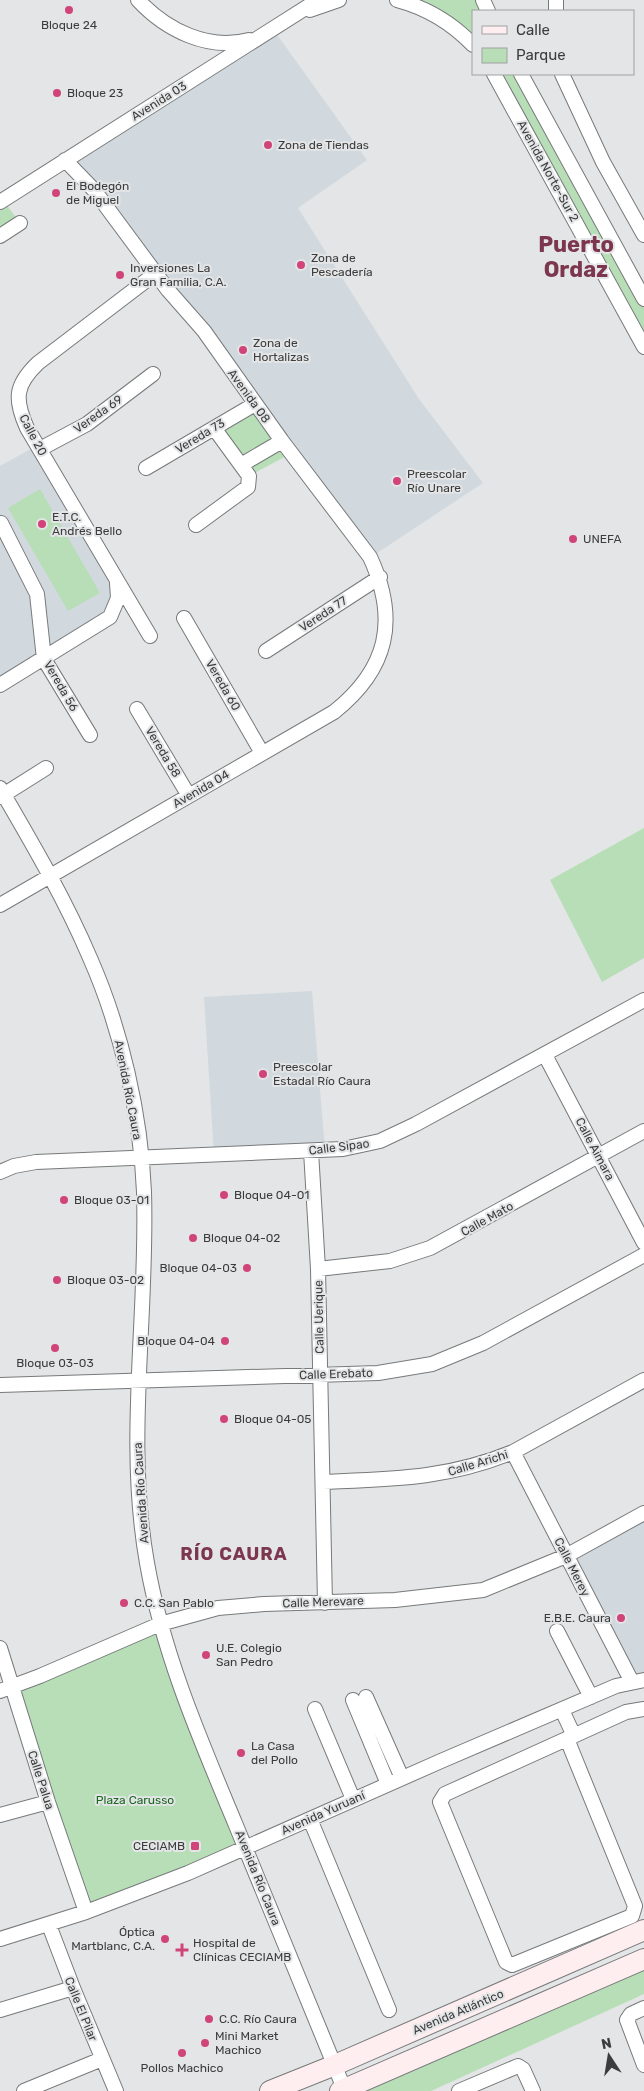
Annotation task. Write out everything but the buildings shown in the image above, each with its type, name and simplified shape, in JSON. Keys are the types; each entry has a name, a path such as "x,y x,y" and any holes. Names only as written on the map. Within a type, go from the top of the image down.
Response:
{"main road":[{"name":"Avenida Atlántico","path":"270,2091 335,2065 644,1930"},
{"name":"Avenida Atlántico","path":"343,2090 644,1959"}],"street":[{"path":"138,0 162,20 200,40 221,44 237,43 260,37"},
{"name":"Avenida 03","path":"0,202 318,0"},
{"path":"298,14 339,0"},
{"path":"397,0 427,10 445,20 472,44"},
{"name":"Avenida Norte-Sur 2","path":"495,75 644,347"},
{"name":"Avenida Norte-Sur 2","path":"522,75 644,299"},
{"path":"562,75 603,162 644,235"},
{"name":"Avenida 08","path":"66,160 94,190 156,273 204,331 254,404 370,557 380,578 388,615 382,650"},
{"path":"0,236 20,224"},
{"name":"Calle 20","path":"150,636 27,428 19,409 20,386 27,374 156,273"},
{"name":"Vereda 69","path":"40,449 87,424 153,374"},
{"name":"Vereda 73","path":"146,468 254,404"},
{"path":"196,525 248,487 245,471 214,428"},
{"path":"245,471 282,441"},
{"name":"Vereda 56","path":"1,523 37,594 44,659 90,735"},
{"name":"Vereda 77","path":"266,651 380,578"},
{"path":"0,685 110,617 118,598 117,582"},
{"name":"Vereda 60","path":"184,618 262,753"},
{"name":"Avenida 04","path":"0,905 334,712 352,698 375,667 382,650"},
{"name":"Vereda 58","path":"137,708 189,796"},
{"path":"1,793 46,768"},
{"name":"Avenida Río Caura","path":"1,793 51,877 87,951 106,998 124,1066 141,1157 145,1236 138,1381 137,1437 140,1516 147,1567 160,1624 192,1717 335,2065 343,2090"},
{"name":"Calle Sipao","path":"0,1172 14,1166 59,1160 311,1151 343,1149 380,1141 545,1056 644,1000"},
{"name":"Calle Aimara","path":"545,1056 644,1243"},
{"name":"Calle Mato","path":"318,1268 390,1261 430,1248 478,1224 644,1131"},
{"name":"Calle Uerique","path":"311,1151 318,1268 325,1602"},
{"path":"0,1160 14,1166"},
{"name":"Calle Erebato","path":"0,1385 320,1375 408,1370 440,1361 483,1343 644,1255"},
{"name":"Calle Arichi","path":"323,1482 404,1479 466,1469 513,1452 644,1380"},
{"name":"Calle Merey","path":"513,1452 566,1556 638,1681"},
{"name":"Calle Merevare","path":"6,1689 160,1624 218,1608 240,1605 396,1600 483,1590 566,1556 644,1513"},
{"path":"557,1631 591,1697"},
{"name":"Calle Palua","path":"0,1648 6,1689 86,1912"},
{"name":"Avenida Yuruaní","path":"0,1939 49,1925 188,1873 353,1799 591,1697 638,1681"},
{"path":"388,1784 360,1698 402,1778"},
{"path":"316,1709 353,1799"},
{"path":"562,1710 570,1738 635,1906 635,1911 632,1916 512,1964 506,1962 440,1802 441,1798 445,1794 570,1738 626,1712 644,1709"},
{"path":"0,1816 48,1802"},
{"path":"310,1818 389,2010"},
{"name":"Calle El Pilar","path":"49,1925 116,2091"},
{"path":"0,2010 73,1988"},
{"path":"644,2008 631,2014 627,2020 644,2065"},
{"path":"24,2091 102,2059"},
{"path":"459,2091 518,2066 523,2069 533,2091"}],"shaded area":[{"path":"273,29 367,160 298,208 419,399 483,483 371,557 65,160"},
{"name":"E.T.C. Andrés Bello","path":"38,445 117,582 116,606 0,685 0,466"},
{"name":"Preescolar Estadal Río Caura","path":"312,991 325,1150 214,1155 204,997"},
{"name":"E.B.E. Caura","path":"644,1513 644,1680 632,1682 566,1556"}],"green space":[{"path":"397,0 483,0 488,10 472,10 472,44"},
{"path":"495,75 522,75 644,299 644,347"},
{"path":"3,200 20,223 0,236 0,202"},
{"path":"255,404 292,453 249,476 214,428"},
{"path":"40,489 100,593 68,611 8,508"},
{"path":"644,828 644,958 602,982 550,880"},
{"name":"Plaza Carusso","path":"160,1624 245,1847 86,1912 11,1687"},
{"path":"644,1959 644,1994 431,2091 340,2091"}],"place":[{"name":"Bloque 24","path":"69,10"},
{"name":"Bloque 23","path":"57,93"},
{"name":"Zona de Tiendas","path":"268,145"},
{"name":"El Bodegón de Miguel","path":"56,193"},
{"name":"Zona de Pescadería","path":"301,265"},
{"name":"Inversiones La Gran Familia, C.A.","path":"120,275"},
{"name":"Zona de Hortalizas","path":"243,350"},
{"name":"Preescolar Río Unare","path":"397,481"},
{"name":"E.T.C. Andrés Bello","path":"42,524"},
{"name":"UNEFA","path":"573,539"},
{"name":"Preescolar Estadal Río Caura","path":"263,1074"},
{"name":"Bloque 04-01","path":"224,1195"},
{"name":"Bloque 03-01","path":"64,1200"},
{"name":"Bloque 04-02","path":"193,1238"},
{"name":"Bloque 04-03","path":"247,1268"},
{"name":"Bloque 03-02","path":"57,1280"},
{"name":"Bloque 04-04","path":"225,1341"},
{"name":"Bloque 03-03","path":"55,1348"},
{"name":"Bloque 04-05","path":"224,1419"},
{"name":"C.C. San Pablo","path":"124,1603"},
{"name":"E.B.E. Caura","path":"621,1618"},
{"name":"U.E. Colegio San Pedro","path":"206,1655"},
{"name":"La Casa del Pollo","path":"241,1753"},
{"name":"CECIAMB","path":"195,1846"},
{"name":"Óptica Martblanc, C.A.","path":"165,1939"},
{"name":"Hospital de Clínicas CECIAMB","path":"182,1950"},
{"name":"C.C. Río Caura","path":"209,2019"},
{"name":"Mini Market Machico","path":"205,2043"},
{"name":"Pollos Machico","path":"182,2053"}],"district":[{"name":"Puerto Ordaz","path":"576,256"},
{"name":"RÍO CAURA","path":"234,1554"}]}
